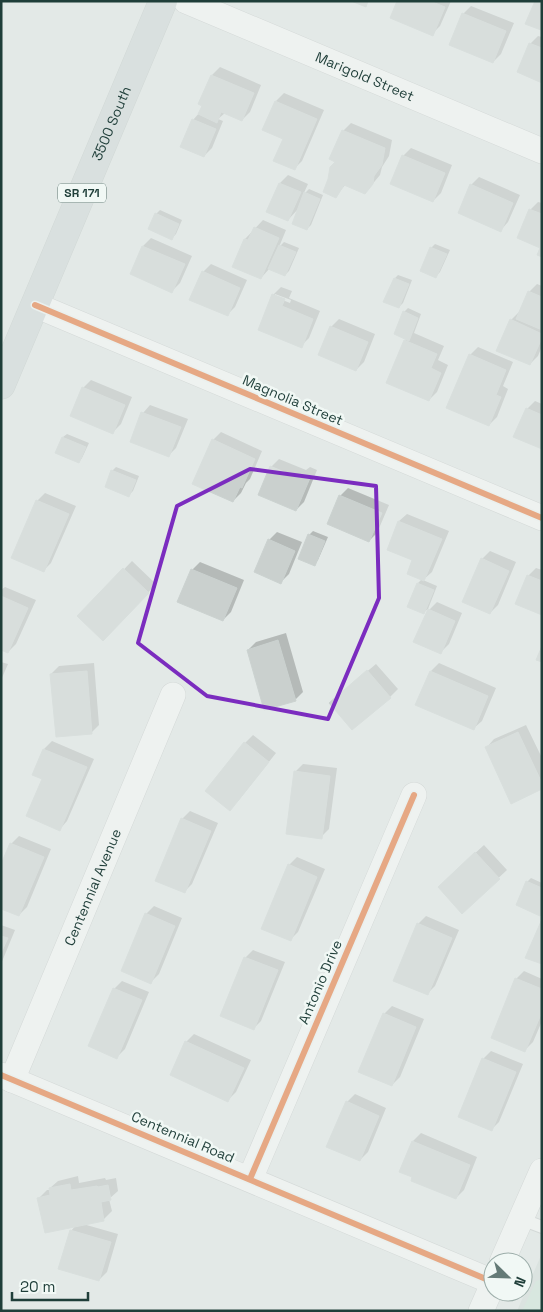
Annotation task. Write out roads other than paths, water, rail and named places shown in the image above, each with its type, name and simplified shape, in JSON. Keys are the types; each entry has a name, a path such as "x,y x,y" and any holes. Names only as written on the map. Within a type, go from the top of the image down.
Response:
{"main road":[{"name":"3500 South","path":"1,384 163,1"}],"street":[{"name":"Marigold Street","path":"186,1 542,151"},
{"name":"Magnolia Street","path":"35,305 542,518"},
{"name":"Centennial Avenue","path":"7,1077 174,695"},
{"name":"Antonio Drive","path":"250,1179 414,795"},
{"name":"Centennial Road","path":"7,1077 483,1279"},
{"path":"510,1252 532,1223 542,1171"}]}
